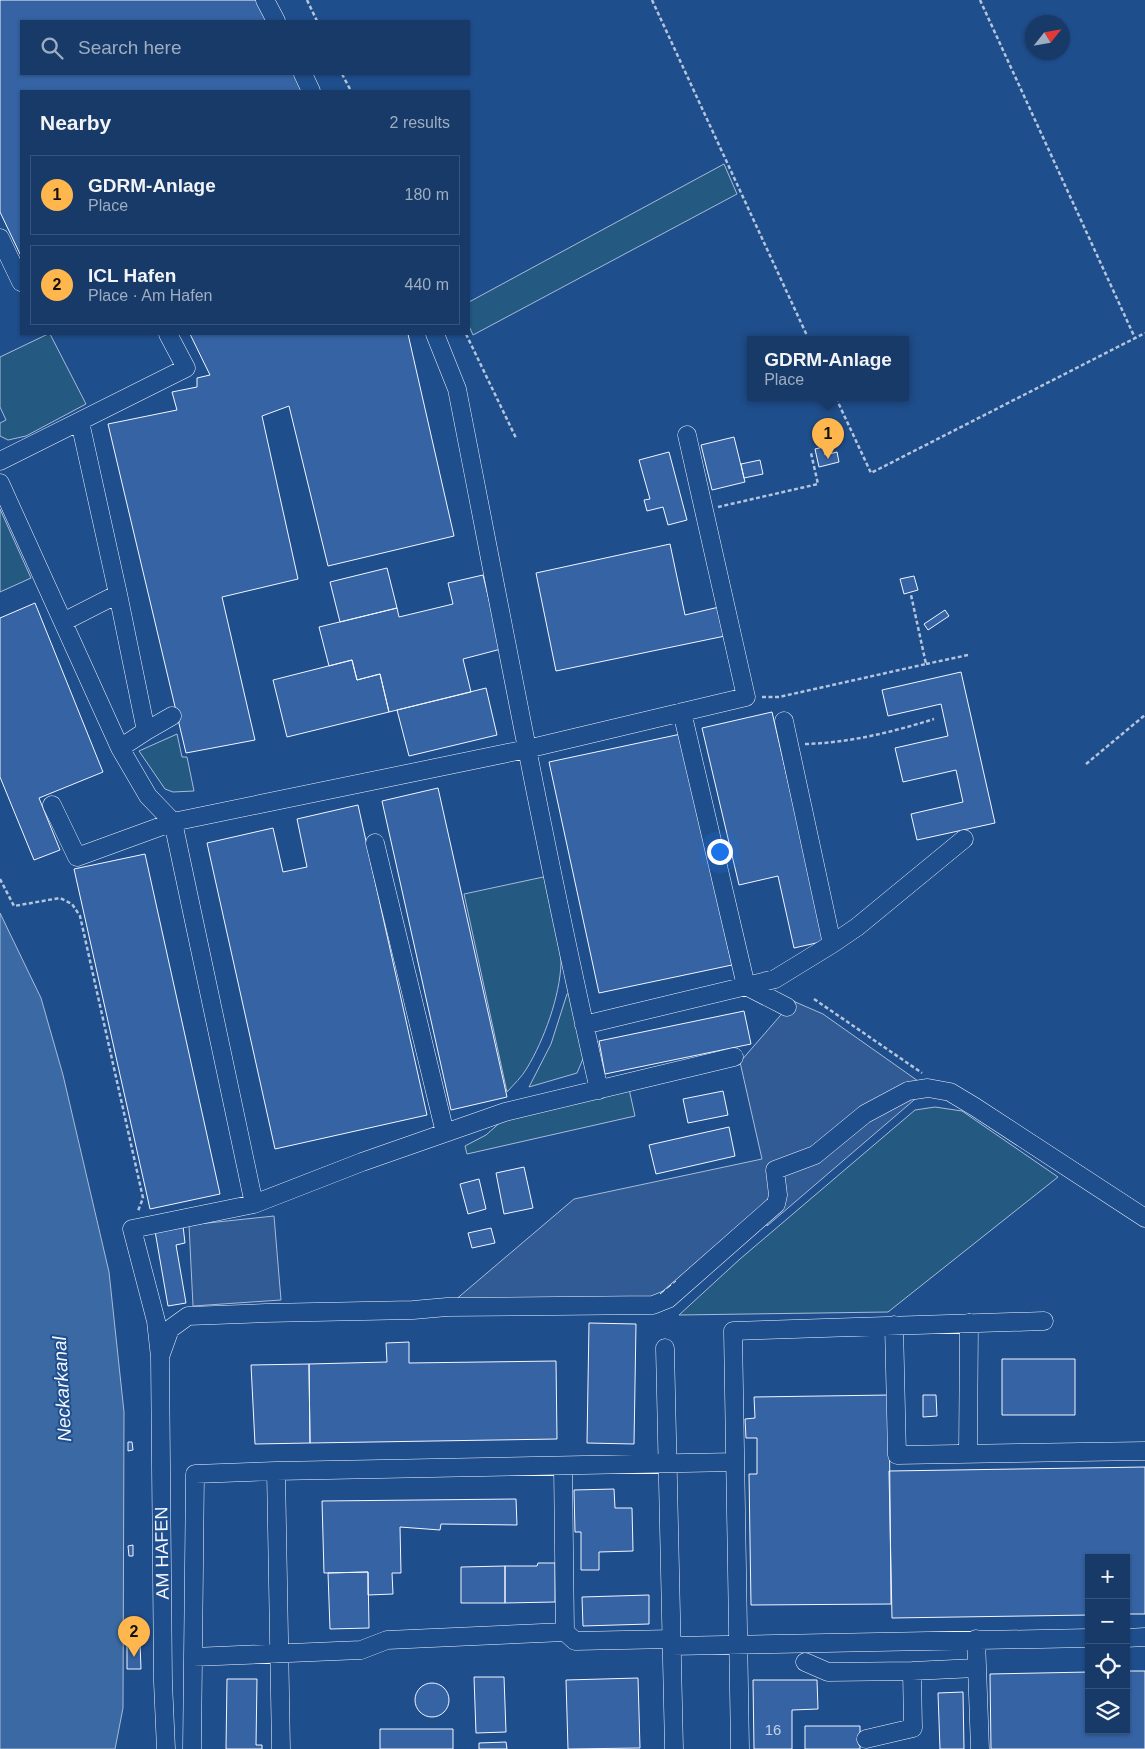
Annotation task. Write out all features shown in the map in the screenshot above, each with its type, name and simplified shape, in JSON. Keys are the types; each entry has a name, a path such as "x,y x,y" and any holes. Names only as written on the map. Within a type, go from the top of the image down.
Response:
{"street":[{"path":"265,0 275,20"},
{"path":"304,75 311,90"},
{"path":"0,238 20,280"},
{"path":"0,461 186,368 169,335"},
{"path":"434,335 457,389 527,749 584,1025 600,1090"},
{"path":"80,422 146,731"},
{"path":"52,805 76,857 174,822 527,749 746,697 687,435"},
{"path":"0,483 120,748 148,796 174,822 254,1204"},
{"path":"63,622 118,594"},
{"path":"682,712 746,986"},
{"path":"120,748 172,716"},
{"path":"784,721 832,944"},
{"path":"584,1025 774,979 857,927 964,839"},
{"path":"375,843 445,1133"},
{"path":"746,986 788,1007"},
{"path":"132,1229 254,1204 362,1162 505,1112 734,1057"},
{"name":"AM HAFEN","path":"160,1357 170,1329 188,1316 412,1310 447,1307 653,1305 668,1299 776,1204 778,1195 775,1170 815,1154 865,1114 908,1091 928,1088 950,1092 1145,1218"},
{"name":"AM HAFEN","path":"132,1229 156,1321 160,1357 163,1682 166,1749"},
{"path":"740,1749 733,1331 1044,1321"},
{"path":"968,1454 969,1323"},
{"path":"894,1325 897,1455 1145,1451"},
{"path":"665,1348 674,1749"},
{"path":"192,1749 195,1474 735,1462"},
{"path":"563,1466 565,1632"},
{"path":"276,1472 281,1749"},
{"path":"193,1657 361,1650 387,1640 565,1632 575,1641 738,1645 1085,1638"},
{"path":"1130,1638 1145,1637"},
{"path":"976,1640 980,1749"},
{"path":"806,1662 828,1672 976,1668"},
{"path":"866,1739 913,1728 912,1671"}],"path":[{"path":"307,0 317,20"},
{"path":"652,0 807,336"},
{"path":"980,0 1134,338"},
{"path":"343,75 350,90"},
{"path":"837,401 871,473 1145,333"},
{"path":"466,335 516,438"},
{"path":"703,511 818,484 811,453"},
{"path":"911,595 926,664"},
{"path":"746,697 779,697 968,655"},
{"path":"1086,764 1145,715"},
{"path":"790,745 818,744 854,738 908,727 934,719"},
{"path":"0,879 14,906 60,898 72,904 80,916 143,1198 132,1229"},
{"path":"814,998 926,1076"}],"shaded area":[{"path":"724,164 737,194 473,335 470,328 470,301"},
{"path":"46,335 51,335 86,404 26,436 8,440 0,436 0,423 6,420 0,407 0,357"},
{"path":"0,509 31,578 0,592"},
{"path":"177,734 182,757 187,757 194,791 173,792 165,789 139,751"},
{"path":"548,876 560,941 561,963 558,989 545,1031 533,1057 523,1074 507,1092 464,894"},
{"path":"573,993 585,1054 577,1073 529,1087 551,1044 567,994"},
{"path":"793,1001 823,1014 928,1088 767,1226 767,1213 668,1299 447,1307 574,1199 762,1159 740,1062"},
{"path":"629,1089 635,1116 467,1154 465,1146 486,1135 504,1119"},
{"path":"935,1107 962,1111 1058,1177 888,1312 679,1315 740,1259 915,1110"},
{"path":"274,1216 281,1300 193,1306 189,1225"}],"water":[{"name":"Neckarkanal","path":"0,913 41,998 63,1075 109,1272 124,1412 123,1708 115,1749 0,1749"}],"building":[{"path":"0,0 258,0 268,20 20,20 20,75 297,75 304,90 20,90 20,254 0,212"},
{"path":"190,335 408,335 454,536 328,566 289,406 262,416 298,579 222,597 255,740 186,753 108,424 177,410 172,392 197,387 197,378 210,375"},
{"path":"734,437 745,482 712,490 701,445"},
{"path":"823,447 825,455 837,452 839,462 819,467 815,449"},
{"path":"669,452 687,520 668,525 663,507 647,511 644,500 650,499 639,460"},
{"path":"760,460 763,474 744,478 741,464"},
{"path":"670,544 685,615 719,607 725,636 556,671 536,573"},
{"path":"387,568 397,608 340,622 330,582"},
{"path":"483,575 501,649 463,659 471,692 389,712 380,674 357,680 352,660 329,666 319,627 397,608 399,617 453,604 448,583"},
{"path":"914,576 918,590 904,594 900,579"},
{"path":"35,603 103,772 39,798 60,850 34,860 0,777 0,618"},
{"path":"945,610 949,616 928,630 924,624"},
{"path":"352,660 357,680 380,674 389,712 287,737 273,680"},
{"path":"961,672 995,823 917,840 911,814 963,802 956,770 903,782 895,748 948,736 941,704 888,716 882,690"},
{"path":"486,688 497,735 409,756 397,710"},
{"path":"772,712 825,941 794,948 778,876 739,885 702,728"},
{"path":"681,734 732,965 599,993 549,762"},
{"path":"438,788 507,1097 451,1110 382,801"},
{"path":"358,805 427,1115 275,1149 207,843 273,828 283,872 307,867 297,819"},
{"path":"145,854 220,1194 150,1209 74,869"},
{"path":"744,1011 751,1044 605,1074 599,1041"},
{"path":"723,1091 728,1115 688,1123 683,1099"},
{"path":"729,1127 735,1156 656,1174 649,1145"},
{"path":"524,1167 533,1208 504,1214 496,1173"},
{"path":"479,1179 486,1209 468,1214 460,1184"},
{"path":"183,1226 185,1243 176,1245 186,1303 168,1306 155,1231"},
{"path":"491,1228 495,1243 472,1248 468,1233"},
{"path":"589,1323 636,1324 634,1444 587,1443"},
{"path":"409,1342 409,1363 556,1361 557,1439 310,1443 309,1364 387,1362 386,1343"},
{"path":"1002,1359 1075,1359 1075,1415 1002,1415"},
{"path":"309,1364 310,1443 255,1444 251,1365"},
{"path":"889,1395 891,1604 751,1605 749,1474 757,1474 757,1438 746,1438 745,1419 755,1418 754,1397"},
{"path":"923,1395 936,1395 937,1416 923,1417"},
{"path":"128,1442 132,1442 133,1450 128,1451"},
{"path":"1145,1467 1145,1614 1130,1614 1130,1554 1085,1554 1085,1615 892,1618 889,1471"},
{"path":"614,1489 615,1508 632,1508 633,1551 599,1552 599,1570 581,1570 581,1532 575,1532 574,1490"},
{"path":"516,1499 517,1525 441,1524 440,1530 400,1527 401,1573 392,1573 393,1594 368,1595 368,1572 324,1573 322,1501"},
{"path":"133,1545 133,1556 129,1556 128,1546"},
{"path":"538,1563 555,1563 555,1602 505,1603 505,1566 537,1566"},
{"path":"505,1566 505,1603 461,1603 461,1567"},
{"path":"368,1572 369,1628 330,1629 328,1573"},
{"path":"649,1595 649,1624 583,1626 582,1597"},
{"path":"140,1643 141,1669 127,1669 127,1644"},
{"path":"1130,1671 1145,1671 1145,1749 991,1749 990,1674 1085,1672 1085,1734 1130,1734"},
{"path":"474,1677 504,1677 506,1732 476,1733"},
{"path":"638,1678 640,1748 568,1749 566,1680"},
{"path":"227,1679 257,1679 256,1745 262,1745 262,1749 226,1749"},
{"path":"753,1680 817,1680 818,1709 792,1710 792,1749 754,1749"},
{"path":"432,1683 439,1684 444,1688 448,1693 448,1707 444,1712 439,1716 432,1717 425,1716 420,1712 416,1707 415,1700 416,1693 420,1688 425,1684"},
{"path":"963,1692 964,1749 940,1749 938,1693"},
{"path":"805,1726 860,1726 860,1749 805,1749"},
{"path":"380,1729 453,1729 453,1749 380,1749"},
{"path":"506,1742 507,1749 479,1749 479,1743"}],"fence":[{"path":"660,1294 676,1281"}],"place":[{"name":"GDRM-Anlage","path":"828,459"},
{"name":"ICL Hafen","path":"134,1657"}]}
